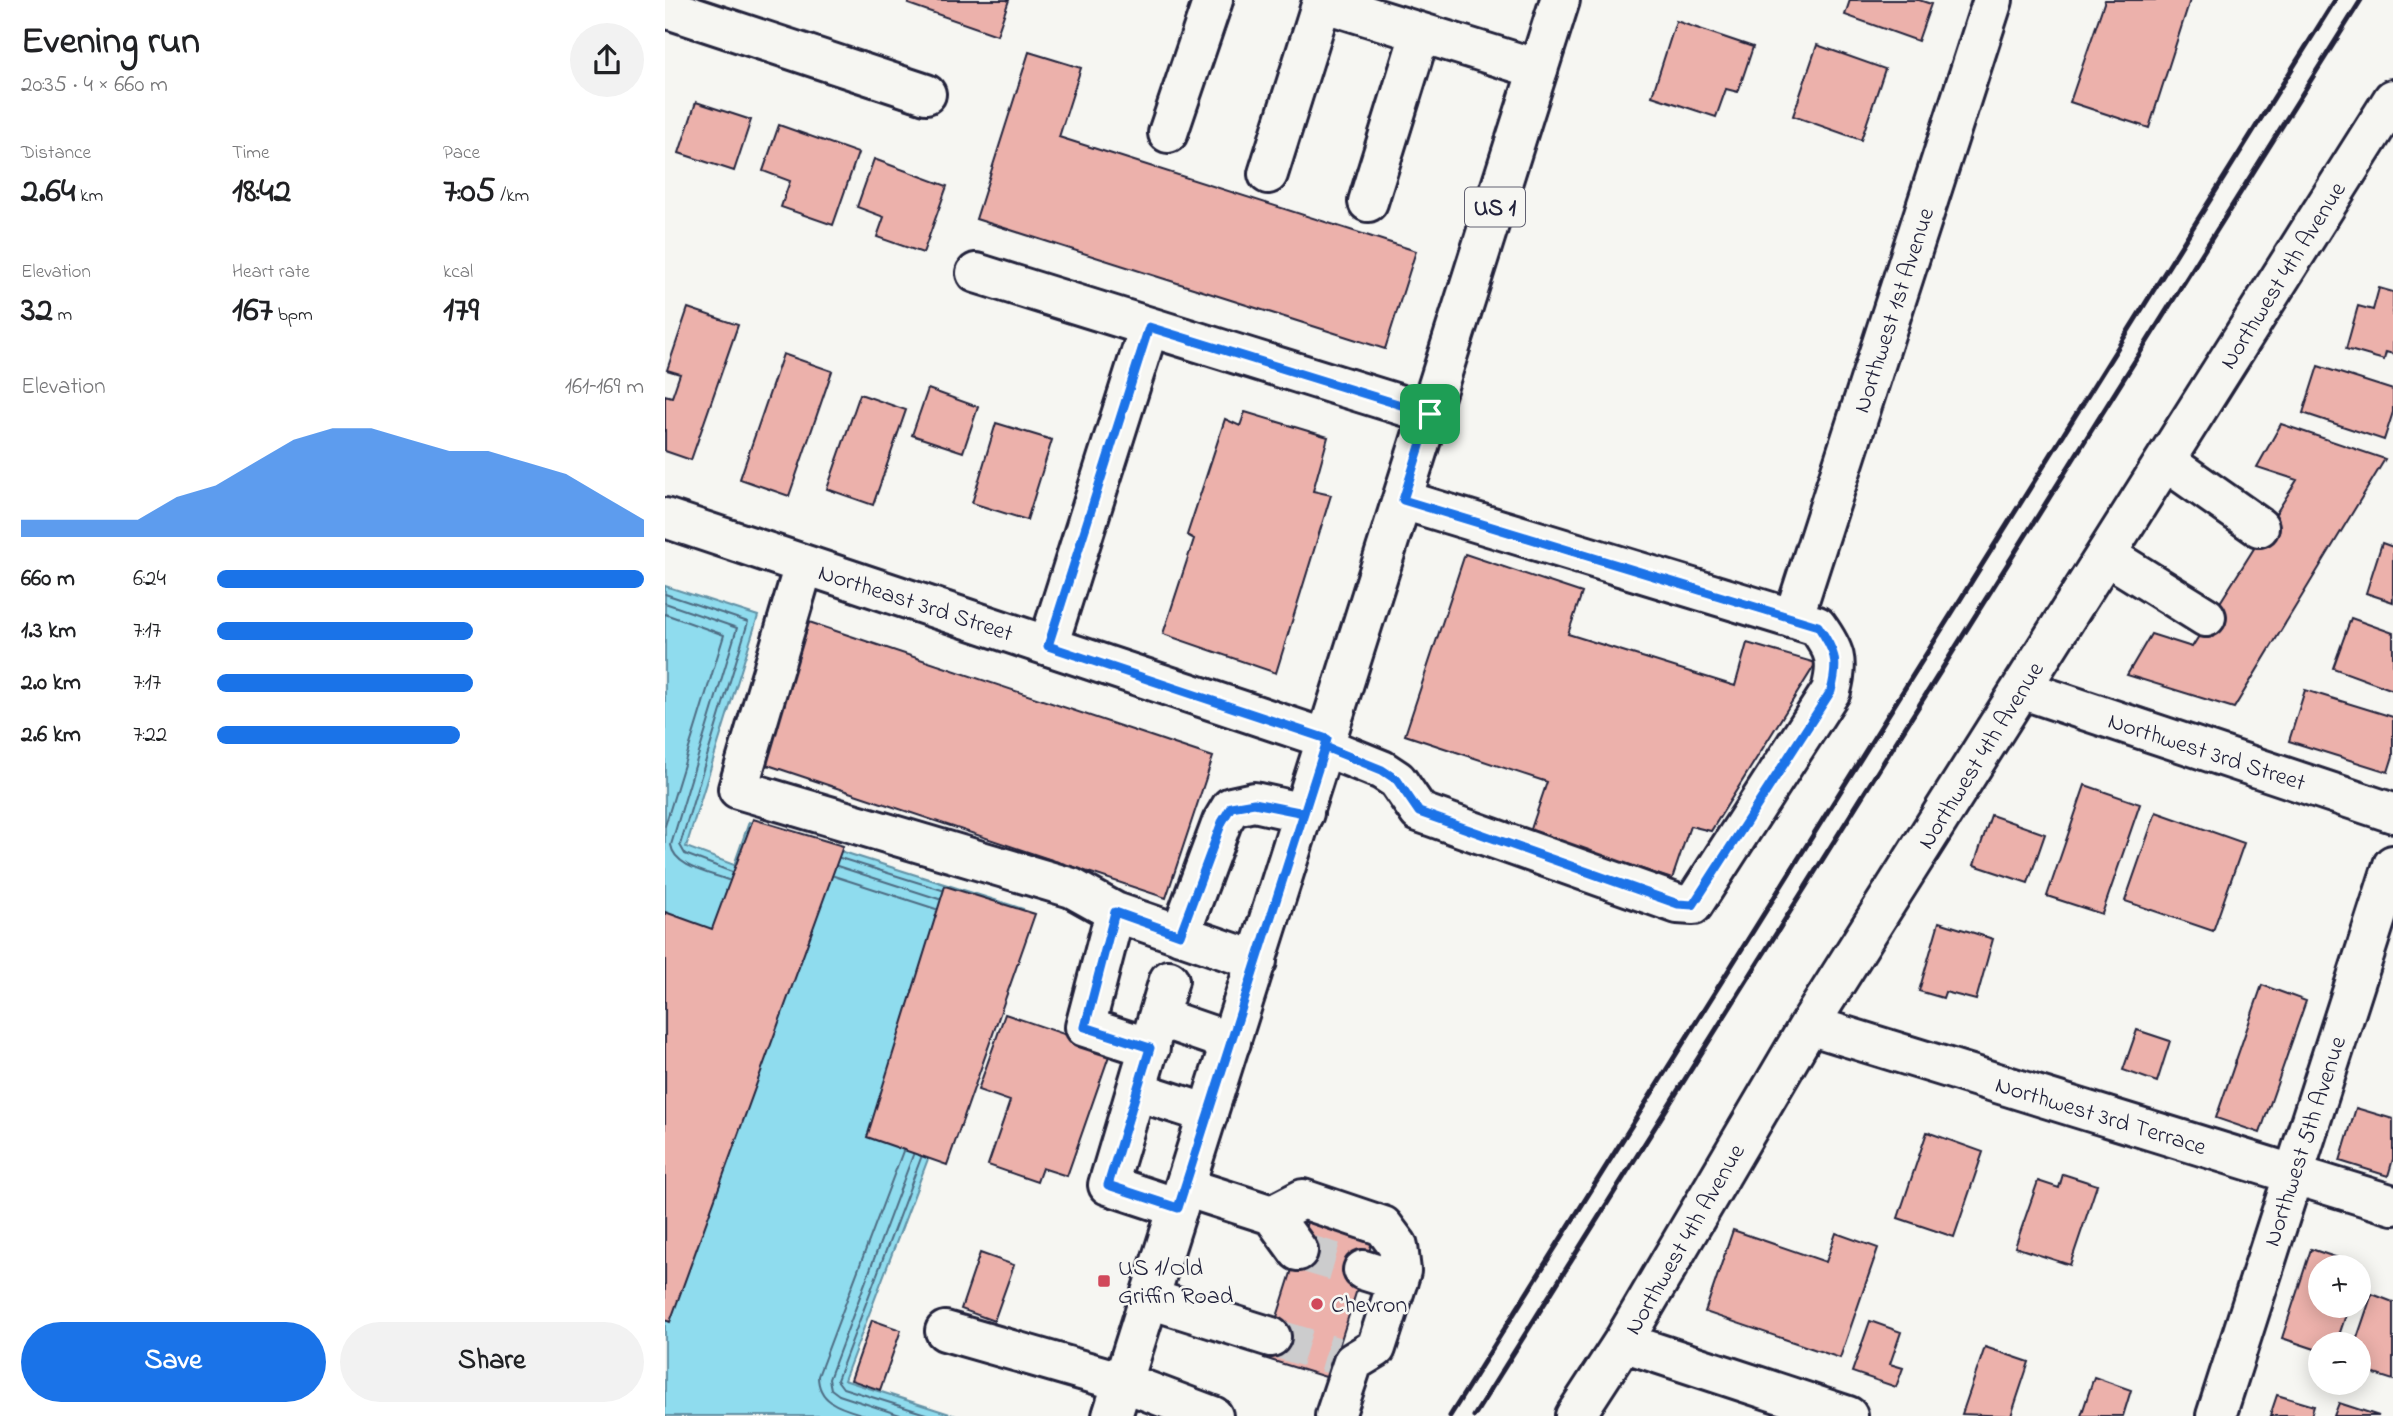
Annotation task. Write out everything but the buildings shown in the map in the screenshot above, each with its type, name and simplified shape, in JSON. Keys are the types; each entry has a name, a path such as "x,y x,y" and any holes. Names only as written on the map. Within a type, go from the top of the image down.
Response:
{"street":[{"path":"1168,133 1213,0"},
{"name":"US 1","path":"1118,1399 1560,0"},
{"name":"Northwest 1st Avenue","path":"1793,619 1993,0"},
{"path":"1268,174 1319,1 1538,69"},
{"path":"665,8 926,94"},
{"path":"1368,202 1420,34"},
{"name":"Northwest 4th Avenue","path":"1574,1416 1623,1342 1809,1025 2393,99"},
{"path":"977,273 1430,414"},
{"path":"1048,646 1149,327"},
{"path":"2165,461 2259,527"},
{"path":"1403,500 1793,619"},
{"name":"Northeast 3rd Street","path":"665,518 1048,646 1326,743 1397,780 1419,812 1678,904 1693,905 1831,691 1837,667 1831,646 1818,626 1793,619"},
{"path":"2106,555 2206,617"},
{"path":"804,565 738,789 1072,888 1115,912 1257,961"},
{"name":"Northwest 3rd Street","path":"2021,689 2393,813"},
{"path":"1180,935 1222,822 1231,807 1254,803 1304,813"},
{"name":"Northwest 5th Avenue","path":"2216,1416 2393,865"},
{"path":"1115,912 1085,1027 1231,1042"},
{"path":"1169,980 1108,1185 1272,1214 1303,1199 1383,1226 1398,1247 1402,1271 1381,1276 1375,1348 1340,1364 1335,1416"},
{"name":"Northwest 3rd Terrace","path":"1809,1025 2393,1205"},
{"path":"1137,1091 1208,1114"},
{"path":"1272,1214 1298,1251"},
{"path":"1150,1299 1235,1326 1268,1346"},
{"path":"945,1331 1118,1399 1213,1416"},
{"path":"1623,1342 1848,1416"}],"water":[{"path":"665,586 758,616 686,847 734,865 749,822 1023,909 844,1380 956,1416 665,1416"}],"tunnel":[{"path":"1298,1251 1363,1270"},
{"path":"1271,1337 1336,1356"}],"railway":[{"path":"1450,1416 2335,0"},
{"path":"1474,1416 2361,0"}],"place":[{"name":"US 1/Old Griffin Road","path":"1104,1281"},
{"name":"Chevron","path":"1317,1304"}],"route":[{"path":"1430,414 1149,327 1048,646 1327,739 1325,747 1268,929 1178,1208 1108,1185 1150,1048 1085,1027 1115,912 1180,935 1222,822 1231,807 1254,803 1304,813 1325,747 1374,765 1397,780 1419,812 1678,904 1693,905 1831,691 1837,667 1831,646 1818,626 1403,500 1430,414"}]}
